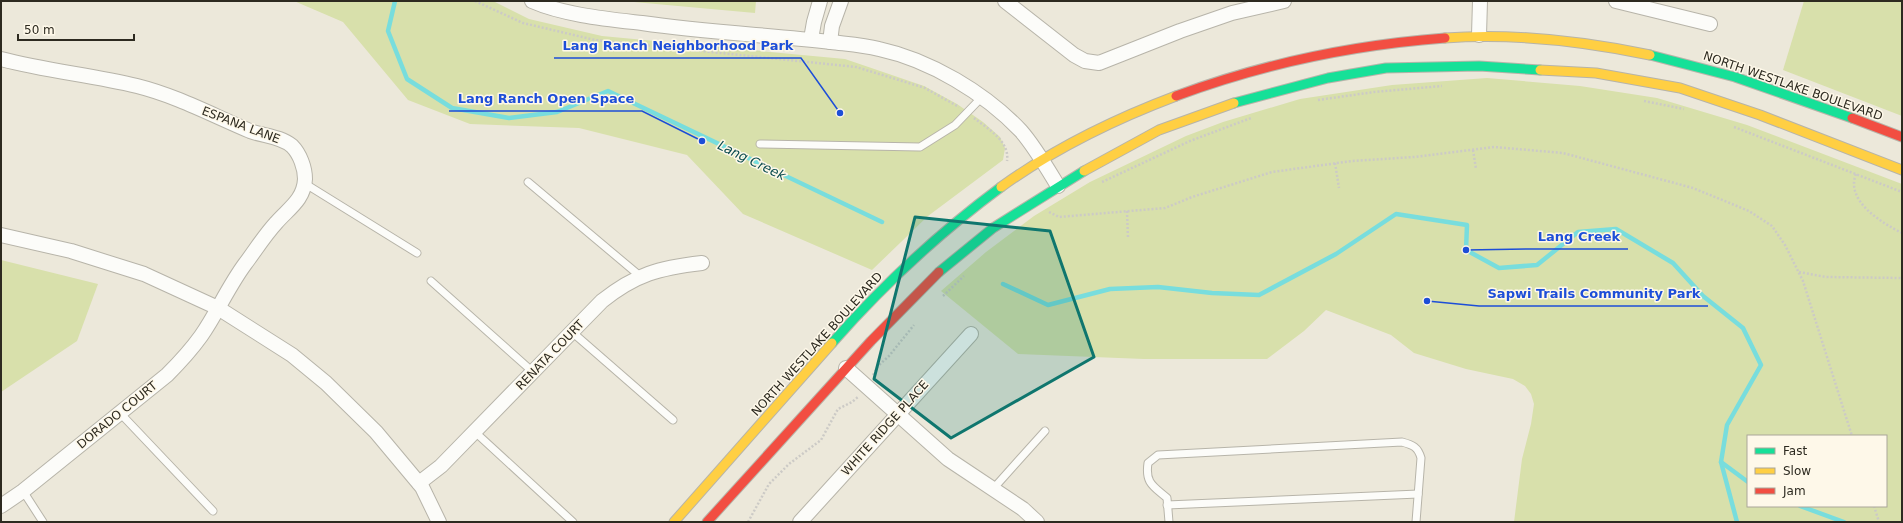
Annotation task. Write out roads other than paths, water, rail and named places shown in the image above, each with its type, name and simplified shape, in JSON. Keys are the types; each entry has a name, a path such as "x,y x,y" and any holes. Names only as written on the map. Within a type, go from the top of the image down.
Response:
{"main road":[{"name":"NORTH WESTLAKE BOULEVARD","path":"674,522 863,308 914,258 969,211 1062,148 1106,126 1163,100 1282,62 1352,49 1428,39 1480,35 1572,42 1632,51 1693,64 1754,82 1902,137"},
{"path":"707,522 846,368 940,271 993,228 1101,160 1160,130 1226,104 1328,78 1386,68 1480,66 1596,73 1686,90 1760,115 1902,170"}],"street":[{"path":"532,1 570,11 611,19 670,27 811,39 879,49 904,57 959,81 982,97 1021,132 1058,186"},
{"path":"811,39 820,1"},
{"path":"830,42 832,26 841,1"},
{"path":"1005,1 1074,55 1085,61 1099,63 1180,31 1232,13 1284,1"},
{"path":"1480,1 1480,35"},
{"path":"1616,1 1710,24"},
{"name":"ESPANA LANE","path":"1,59 26,66 150,90 170,96 252,132 283,140 292,147 300,157 304,169 304,183 298,202 276,223 236,276 218,308"},
{"path":"1,235 71,251 144,274 218,308 292,355 326,383 376,432 419,483 439,522"},
{"name":"RENATA COURT","path":"419,483 441,466 602,301 618,288 640,276 668,267 702,263"},
{"name":"DORADO COURT","path":"1,506 23,491 167,375 183,359 201,336 218,308"},
{"name":"WHITE RIDGE PLACE","path":"800,522 971,334"},
{"path":"846,368 948,459 1023,509 1037,522"}],"lane":[{"path":"760,144 920,147 955,125 982,97"},
{"path":"528,182 640,276"},
{"path":"304,183 417,253"},
{"path":"431,281 533,372"},
{"path":"572,332 673,420"},
{"path":"120,413 213,511"},
{"path":"994,489 1045,430"},
{"path":"475,432 573,522"},
{"path":"1169,522 1167,498 1149,482 1146,475 1148,463 1158,455 1402,442 1414,445 1419,450 1421,458 1416,522"},
{"path":"23,491 43,522"},
{"path":"1167,504 1418,494"}],"waterway":[{"name":"Lang Creek","path":"395,1 388,31 407,79 452,108 509,118 557,112 608,91 882,222"},
{"name":"Lang Creek","path":"1003,284 1048,305 1110,289 1158,287 1212,293 1259,295 1336,254 1396,214 1467,225 1466,250 1499,268 1537,265 1578,232 1616,229 1673,263 1703,296 1743,328 1761,365 1727,425 1721,462 1737,522"},
{"path":"1721,462 1747,481"},
{"path":"1803,507 1844,522"}],"place":[{"name":"Lang Ranch Neighborhood Park","path":"840,113"},
{"name":"Lang Ranch Open Space","path":"702,141"},
{"name":"Lang Creek","path":"1466,250"},
{"name":"Sapwi Trails Community Park","path":"1427,301"}]}
